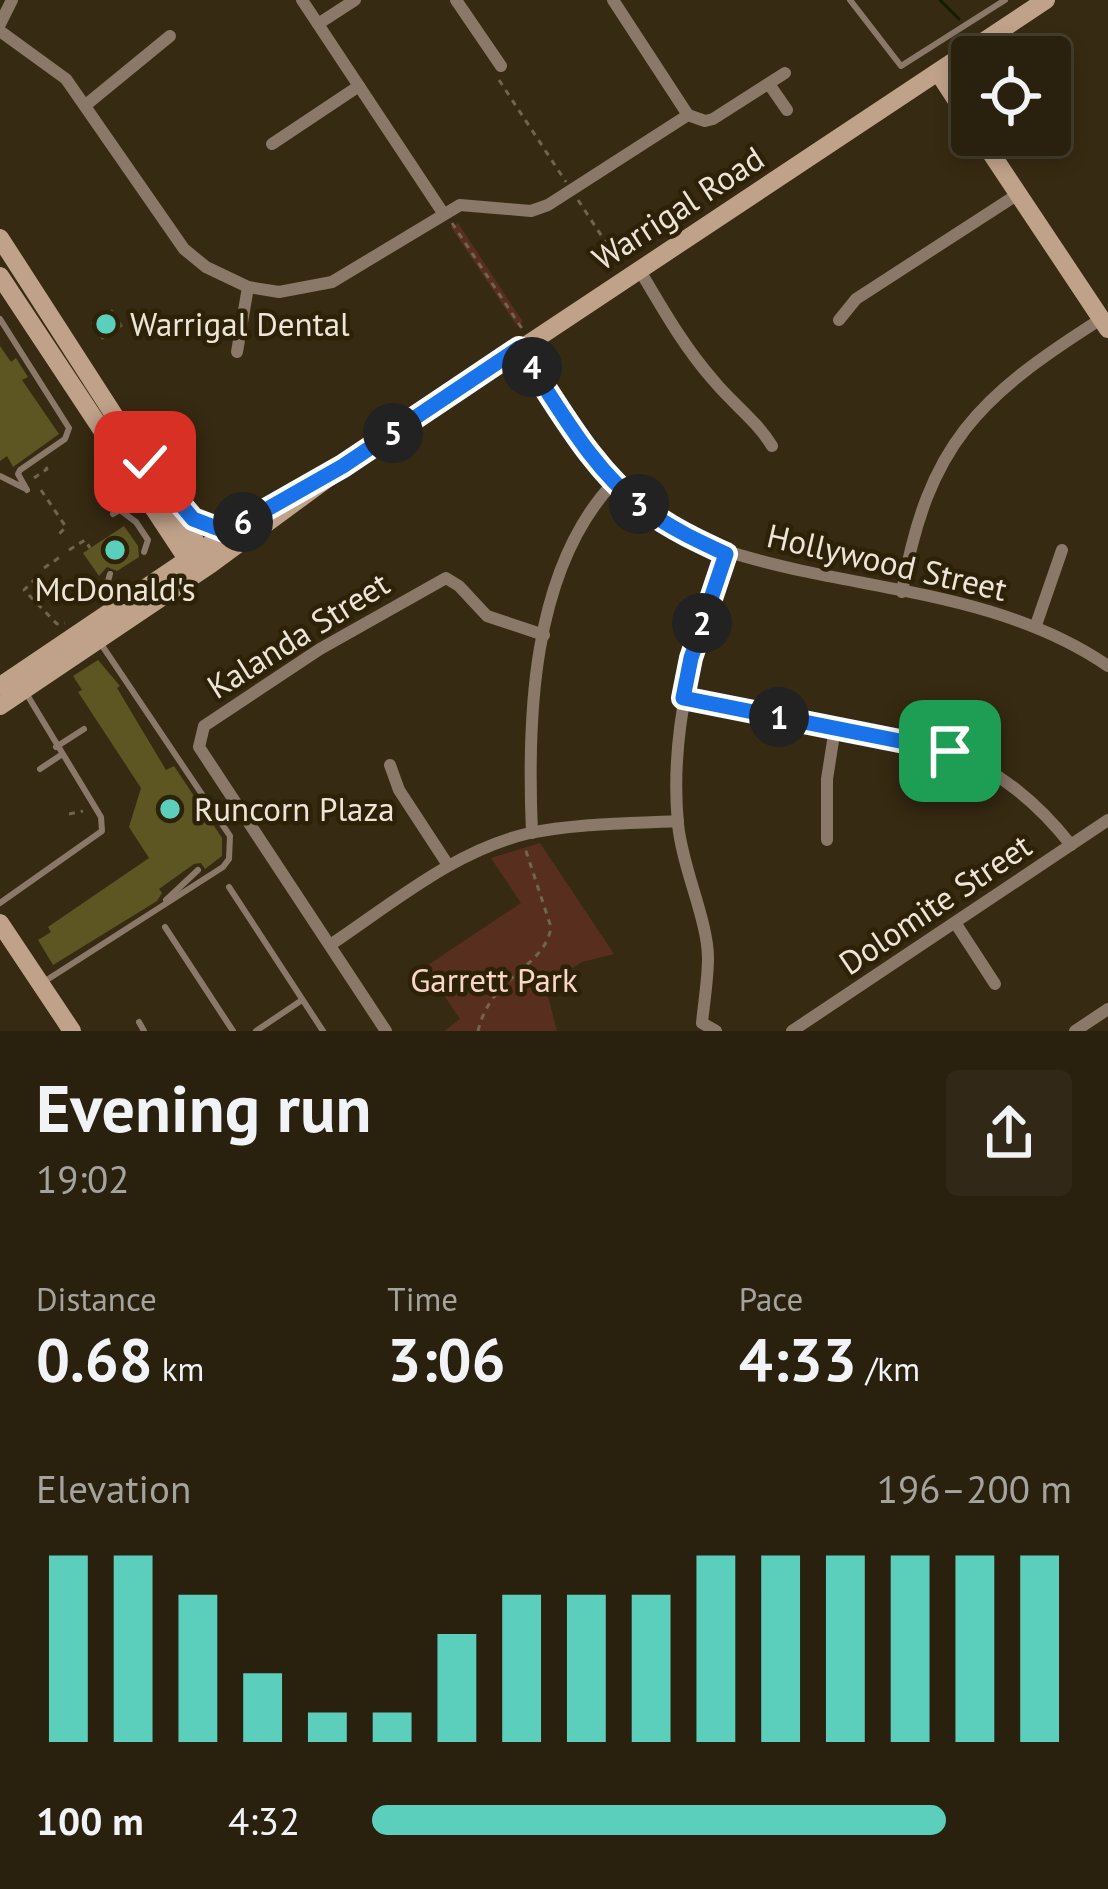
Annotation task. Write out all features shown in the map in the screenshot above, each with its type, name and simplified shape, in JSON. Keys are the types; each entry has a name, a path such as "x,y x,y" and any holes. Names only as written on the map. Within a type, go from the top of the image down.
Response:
{"main road":[{"name":"Warrigal Road","path":"0,706 13,684 1046,0"},
{"path":"938,72 951,92"},
{"path":"993,156 1104,324"},
{"path":"0,238 85,385 199,562"},
{"path":"0,276 193,519 227,532"},
{"path":"145,462 199,562"},
{"name":"Warrigal Road","path":"13,684 99,641 199,562 227,532 343,466"},
{"path":"0,923 72,1031"}],"street":[{"path":"12,0 0,27 51,64 87,104 184,249 206,267 248,287 279,292 332,282 442,213 474,203 531,212 573,192 688,115"},
{"path":"302,0 442,213"},
{"path":"318,24 355,0"},
{"path":"456,0 501,66"},
{"path":"613,0 688,115 713,119 785,73"},
{"path":"87,104 170,36"},
{"path":"769,84 787,110"},
{"path":"272,144 359,86"},
{"path":"839,320 856,298 1018,194"},
{"path":"633,273 713,381 761,428 772,446"},
{"path":"237,352 248,287"},
{"path":"902,592 923,502 958,434 1008,382 1104,324"},
{"name":"Hollywood Street","path":"525,344 614,482 641,507 682,533 726,554 989,610 1036,626 1108,666"},
{"path":"528,834 528,750 544,635 580,526 614,482"},
{"path":"1036,626 1062,550"},
{"path":"716,1031 702,1023 709,955 683,862 678,747 691,658 726,554"},
{"name":"Kalanda Street","path":"386,1031 199,747 204,726 320,649 446,578 487,616 544,635"},
{"path":"683,698 950,751 987,767 1021,791 1071,845"},
{"path":"827,840 827,779 835,728"},
{"path":"390,765 399,790 448,865"},
{"name":"Dolomite Street","path":"792,1031 1108,820"},
{"path":"330,945 448,865 491,845 528,834 678,821"},
{"path":"956,924 995,984"},
{"path":"1075,1031 1108,1009"}],"lane":[{"path":"850,0 902,66 1005,0"},
{"path":"0,319 69,428 65,439 20,470 27,490 0,476"},
{"path":"113,514 120,510 136,522 148,540 144,552"},
{"path":"90,594 110,574"},
{"path":"41,985 229,859 230,836 99,641"},
{"path":"0,903 102,831 101,817 13,684"},
{"path":"40,769 84,728"},
{"path":"164,904 198,870"},
{"path":"229,887 323,1031"},
{"path":"165,927 233,1031"},
{"path":"256,1031 302,1000"},
{"path":"139,1022 144,1031"}],"path":[{"path":"501,66 499,80 633,273"},
{"path":"442,213 525,344"},
{"path":"34,478 47,470 42,461"},
{"path":"41,490 66,527 59,534"},
{"path":"69,550 85,540 90,548"},
{"path":"44,568 60,557"},
{"path":"36,578 24,590 57,624 80,614"},
{"path":"69,814 83,812"},
{"path":"478,1031 494,993 549,940 551,927 528,834"}],"green space":[{"path":"458,223 523,322 517,326 451,227"},
{"name":"Garrett Park","path":"540,843 614,954 582,962 545,985 557,1031 444,1031 460,1019 425,967 521,903 491,858"}],"building":[{"name":"Warrigal Dental","path":"112,309 123,326 102,340 91,323"},
{"path":"0,346 11,362 16,358 28,377 22,380 59,434 13,467 7,456 0,461"},
{"name":"McDonald's","path":"124,526 138,546 139,557 117,571 107,567 99,576 83,553"},
{"name":"Runcorn Plaza","path":"98,660 120,686 166,770 174,766 222,838 222,856 205,869 201,863 194,864 159,889 162,893 157,901 53,965 38,940 51,932 48,927 149,858 129,827 141,788 78,692 82,690 73,676"}],"waterway":[{"path":"940,0 959,19"}],"place":[{"name":"Warrigal Dental","path":"106,324"},
{"name":"McDonald's","path":"115,550"},
{"name":"Runcorn Plaza","path":"170,809"}],"route":[{"path":"145,462 193,519 227,532 343,466 519,348 614,482 641,507 726,554 691,658 683,698 950,751"}]}
